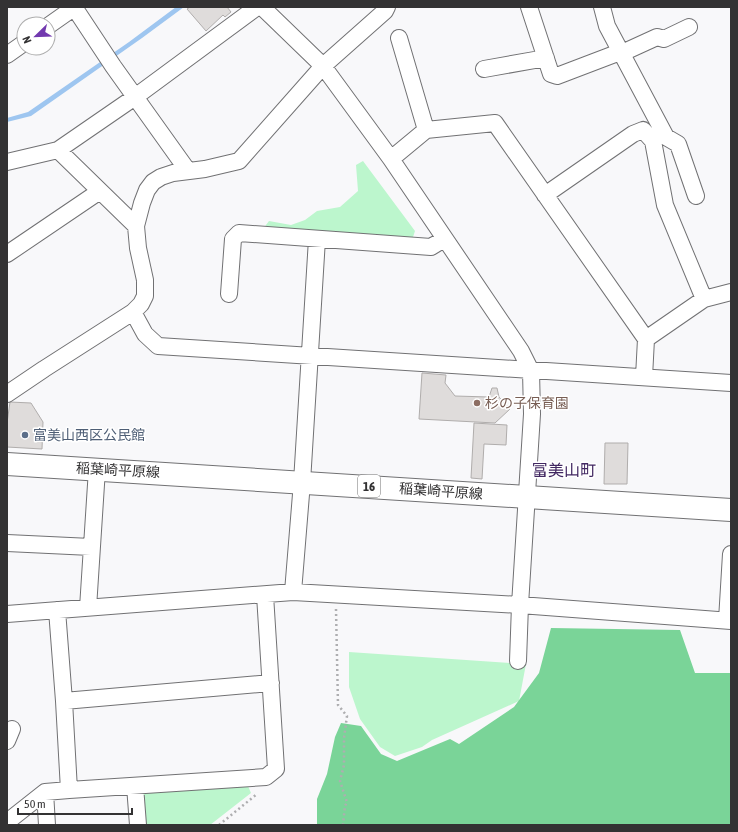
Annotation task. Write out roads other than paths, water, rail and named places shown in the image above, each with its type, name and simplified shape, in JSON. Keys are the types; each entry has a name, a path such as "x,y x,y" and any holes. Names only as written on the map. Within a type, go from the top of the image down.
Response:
{"main road":[{"name":"稲葉崎平原線","path":"7,464 731,510"}],"street":[{"path":"56,20 75,7 113,66 188,171"},
{"path":"7,162 58,150 135,97 257,7"},
{"path":"262,7 323,66 391,159 444,239 522,351 531,371 532,414 518,661"},
{"path":"7,394 133,312 141,304 145,296 145,280 138,248 136,226 147,190 153,182 161,177 173,173 205,169 238,161 323,66 385,11 387,7"},
{"path":"529,7 551,74 557,76 657,37 664,39 689,27"},
{"path":"602,7 607,26 666,138 678,144 696,196"},
{"path":"399,38 426,130"},
{"path":"7,55 16,49"},
{"path":"484,69 546,58"},
{"path":"391,159 426,130 495,123 646,339 644,377"},
{"path":"545,194 633,134 643,130 653,141 665,205 704,300"},
{"path":"58,150 136,226"},
{"path":"7,254 100,191"},
{"path":"229,294 233,239 239,234 431,247 444,239"},
{"path":"293,592 302,482 318,239"},
{"path":"646,339 704,300 731,292"},
{"path":"133,312 145,334 158,346 731,383"},
{"path":"88,608 97,469"},
{"path":"7,543 91,547"},
{"path":"7,614 293,592 520,605 729,620 731,554"},
{"path":"7,822 45,792 266,777 276,769 265,595"},
{"path":"57,610 69,790"},
{"path":"64,701 271,683"},
{"path":"135,786 138,825"},
{"path":"45,792 47,825"}],"water":[{"path":"176,7 184,7 31,116 7,122 7,118 28,112 129,42"}],"place":[{"name":"杉の子保育園","path":"477,403"},
{"name":"富美山西区公民館","path":"25,435"}],"district":[{"name":"富美山町","path":"564,470"}]}
